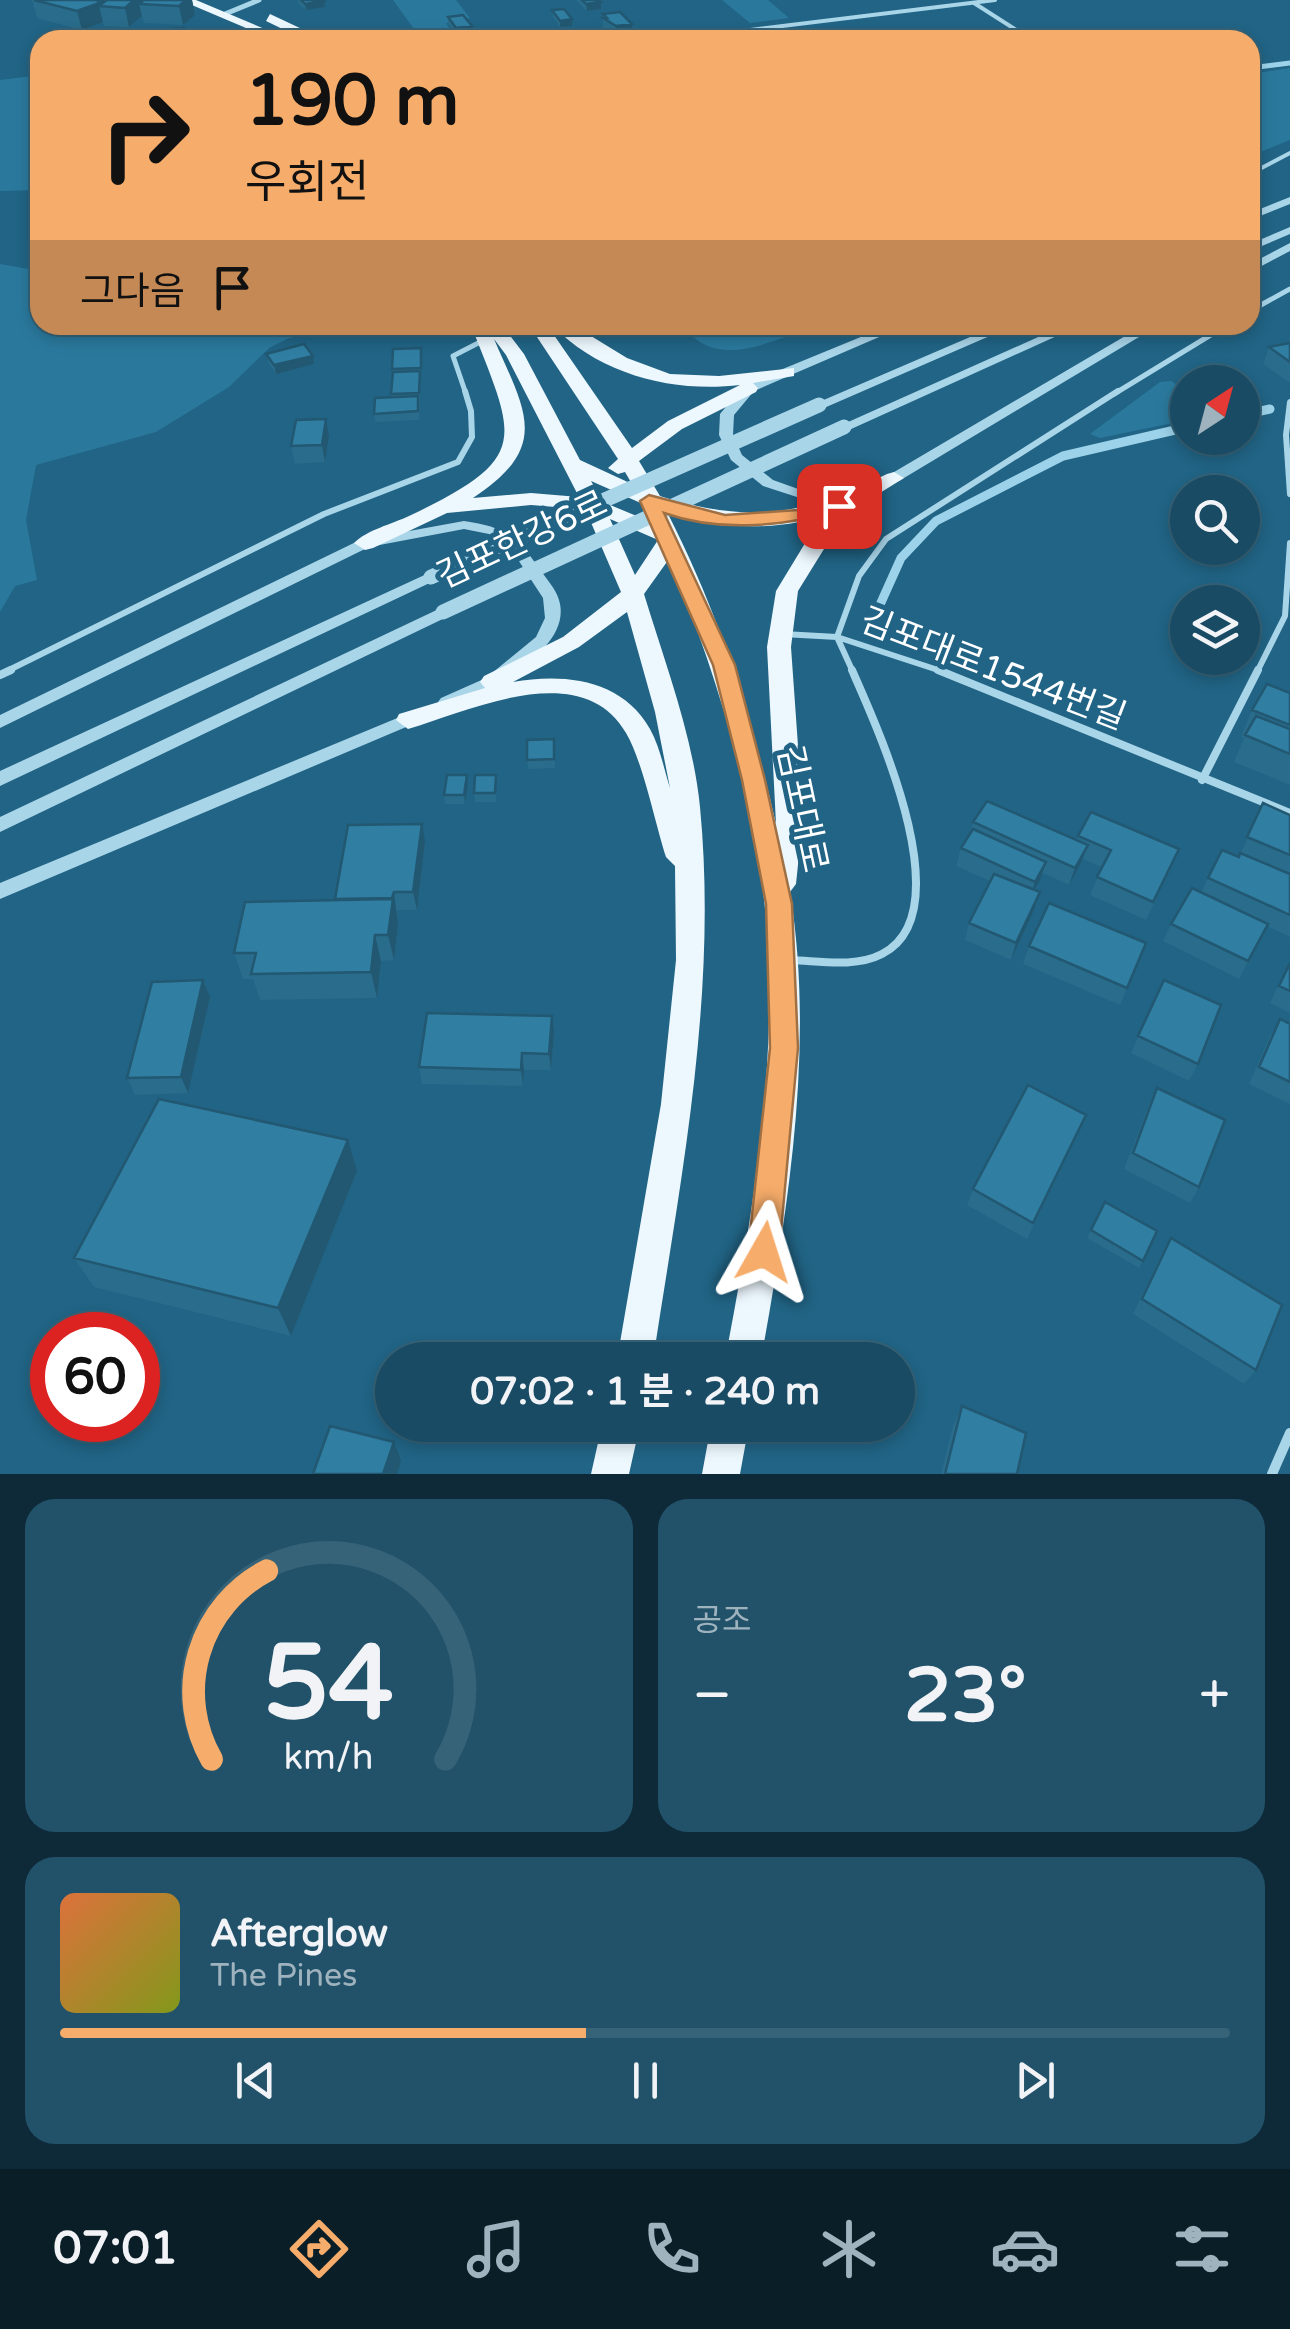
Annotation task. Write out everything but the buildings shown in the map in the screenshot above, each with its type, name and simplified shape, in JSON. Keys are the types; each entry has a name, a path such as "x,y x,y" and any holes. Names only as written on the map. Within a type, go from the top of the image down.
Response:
{"main road":[{"path":"186,0 246,7 283,30"},
{"path":"225,7 280,30"},
{"path":"286,8 301,20 293,30"},
{"path":"364,543 442,508 495,472 516,444 517,427 488,335"},
{"path":"492,335 515,354 572,462 620,512 670,540 651,576 596,627 492,682"},
{"name":"김포대로","path":"545,335 628,458 670,540 724,665 754,780 779,904 784,1048 764,1252 746,1342"},
{"path":"578,335 644,375 676,384 705,385 788,372"},
{"path":"600,492 628,458 675,426 750,388"},
{"path":"442,508 600,492 725,521 798,516 865,496 894,478"},
{"path":"600,492 668,712 687,805 691,960 677,1104 638,1342"},
{"path":"779,904 790,816 780,634 787,591 800,566 865,496"},
{"path":"408,720 548,684 596,693 616,703 639,732 689,890"},
{"path":"610,1474 617,1442"},
{"path":"721,1474 727,1442"}],"street":[{"path":"246,7 259,0"},
{"path":"1260,201 1290,196"},
{"path":"1260,212 1290,196"},
{"path":"1260,244 1290,230"},
{"path":"1260,263 1290,246"},
{"path":"878,335 750,388 727,414 726,435 736,456 768,483 800,494 833,493 894,478 1136,335"},
{"name":"김포한강6로","path":"0,779 431,576 985,335"},
{"name":"김포한강6로","path":"0,825 442,612 1053,335"},
{"path":"0,722 364,543 464,524 494,530 518,549 551,598 553,618 543,640 492,682 0,891"}],"lane":[{"path":"749,30 995,0"},
{"path":"972,2 1016,30"},
{"path":"1260,172 1290,154"},
{"path":"1260,306 1290,289"},
{"path":"0,676 324,514 458,462 471,447 475,428 454,356 479,335"},
{"path":"780,634 837,637 859,576 886,539 1210,335"},
{"path":"1290,402 1286,435 1290,494"},
{"path":"1202,780 1285,616 1290,543"},
{"name":"김포대로1544번길","path":"837,637 926,665 1290,813"},
{"name":"김포대로1544번길","path":"783,960 841,962 873,958 896,945 906,928 916,892 916,854 907,811 837,637"},
{"path":"1272,1474 1290,1433"}],"shaded area":[{"path":"393,0 456,0 470,18 446,23 451,30 415,30"},
{"path":"722,0 768,0 789,18 750,23"},
{"path":"1290,68 1290,140 1260,152 1260,72"},
{"path":"30,76 30,190 0,191 0,80"},
{"path":"0,264 30,269 30,335 307,335 289,338 269,348 229,387 156,432 36,465 26,520 37,580 15,586 0,612"},
{"path":"692,335 790,335 746,349 728,350"},
{"path":"1170,381 1170,424 1100,438 1090,434 1160,382"}],"waterway":[{"path":"1260,67 1290,63"},
{"path":"1260,411 1270,409"},
{"path":"870,627 901,558 936,521 1063,456 1170,431"}],"route":[{"path":"764,1252 784,1048 779,904 754,780 724,665 649,501 677,512 725,521 798,516 839,506"}]}
